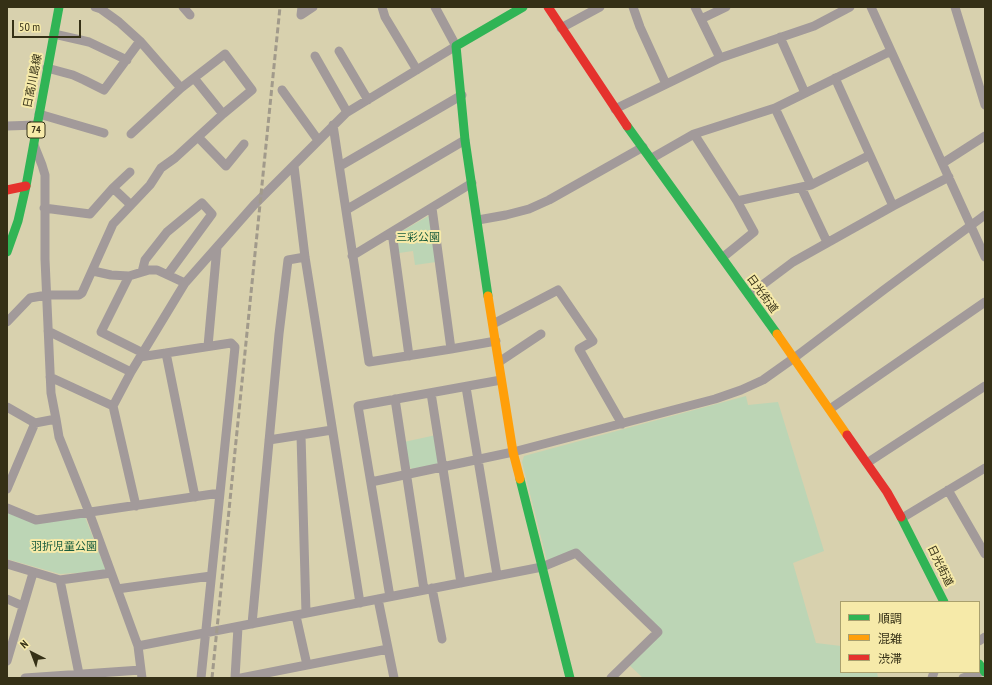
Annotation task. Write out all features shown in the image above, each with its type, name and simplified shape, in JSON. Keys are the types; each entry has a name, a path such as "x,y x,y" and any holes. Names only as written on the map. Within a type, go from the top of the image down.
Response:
{"street":[{"name":"日高川島線","path":"7,252 18,221 26,186 59,7"},
{"path":"95,7 101,9 119,22 140,41 181,88"},
{"path":"184,7 190,15"},
{"path":"302,7 301,15 313,7"},
{"path":"382,7 385,17 417,70"},
{"path":"435,7 456,46 462,95 465,140 513,452 570,678"},
{"path":"136,506 113,406 131,372 185,283 254,205 333,125 348,112 523,7"},
{"name":"日光街道","path":"548,7 615,110 652,158 830,408 887,492 902,518 944,601"},
{"path":"561,28 600,7"},
{"path":"633,7 640,27 666,84"},
{"path":"695,7 720,58"},
{"path":"701,19 726,7"},
{"path":"615,110 720,58 814,26 850,7"},
{"path":"871,7 985,257"},
{"path":"955,7 985,105"},
{"path":"54,34 90,42 127,60"},
{"path":"780,37 805,93"},
{"path":"47,68 73,75 104,90 140,41"},
{"path":"339,51 368,100"},
{"path":"652,158 694,134 775,108 891,51"},
{"path":"7,322 30,298 47,295 79,295 82,293 113,224 150,185 161,168 252,90 225,54 181,88 131,134"},
{"path":"315,56 348,112"},
{"path":"194,78 223,114"},
{"path":"835,78 893,206"},
{"path":"282,90 318,140"},
{"path":"340,166 462,95"},
{"path":"775,108 811,185"},
{"path":"39,114 104,133"},
{"path":"7,126 37,125"},
{"path":"333,125 369,362 496,340"},
{"path":"694,134 737,201 754,232 722,258"},
{"path":"943,163 985,136"},
{"path":"198,137 226,166 244,144"},
{"path":"346,210 465,140"},
{"path":"25,678 63,677 79,674 142,674 138,646 89,512 58,437 50,377 45,259 45,175 34,144"},
{"path":"478,220 529,209 549,200 643,147"},
{"path":"737,201 811,185 870,155"},
{"path":"294,166 305,257 360,602"},
{"path":"44,208 90,214 113,188 130,172"},
{"path":"749,295 793,262 949,176"},
{"path":"352,256 472,183"},
{"path":"7,190 26,186"},
{"path":"801,187 827,242"},
{"path":"113,188 131,205"},
{"path":"142,272 145,260 167,232 202,203 212,214 168,274"},
{"path":"432,208 451,349"},
{"path":"371,482 478,461 622,424 741,390 763,380 794,358 985,215"},
{"path":"392,232 409,356"},
{"path":"208,346 217,247"},
{"path":"252,624 279,334 288,260 305,257"},
{"path":"93,271 110,275 129,276 149,270 157,270 185,283"},
{"path":"129,276 101,332 142,355 166,353 231,343 235,347 201,678"},
{"path":"493,324 558,290 593,341 579,349 622,424"},
{"path":"830,408 985,302"},
{"path":"48,331 131,372"},
{"path":"499,362 541,334"},
{"path":"166,353 195,496"},
{"path":"50,377 113,406"},
{"path":"390,597 358,406 501,380"},
{"path":"466,386 497,575"},
{"path":"867,463 985,386"},
{"path":"431,393 461,583"},
{"path":"395,399 406,475 428,589 442,639"},
{"path":"7,407 35,423 56,419"},
{"path":"7,489 35,423"},
{"path":"269,440 332,430"},
{"path":"301,435 306,614"},
{"path":"902,518 985,468"},
{"path":"948,490 985,554"},
{"path":"7,508 36,520 220,493"},
{"path":"138,646 542,567 576,553 658,632 612,678"},
{"path":"7,564 60,580 111,573"},
{"path":"7,661 11,633 23,606 34,573"},
{"path":"117,589 211,576"},
{"path":"60,580 79,674"},
{"path":"7,599 23,606"},
{"path":"378,599 394,678"},
{"path":"296,616 307,665"},
{"path":"235,678 238,627"},
{"path":"241,678 388,650"},
{"path":"963,678 974,673"}],"green space":[{"name":"三彩公園","path":"430,215 436,262 415,265 413,251 399,253 397,234"},
{"path":"746,396 748,405 778,402 824,551 793,563 816,643 840,646 840,673 877,673 878,678 643,678 627,663 658,632 576,553 548,565 522,462 524,456"},
{"path":"436,435 440,461 437,464 412,469 408,466 404,442"},
{"name":"羽折児童公園","path":"7,512 37,524 85,517 106,571 60,574 7,559"}],"railway":[{"path":"212,678 280,7"}],"traffic: fast":[{"path":"7,252 18,221 26,186 59,7"},
{"path":"488,296 465,140 456,46 523,7"},
{"path":"627,126 777,334"},
{"path":"520,479 570,678"},
{"path":"901,517 943,601"},
{"path":"980,665 985,672"}],"traffic: slow":[{"path":"488,296 513,452 520,479"},
{"path":"777,334 847,435"}],"traffic: jam":[{"path":"548,7 627,126"},
{"path":"7,190 26,186"},
{"path":"847,435 887,492 901,517"}]}
